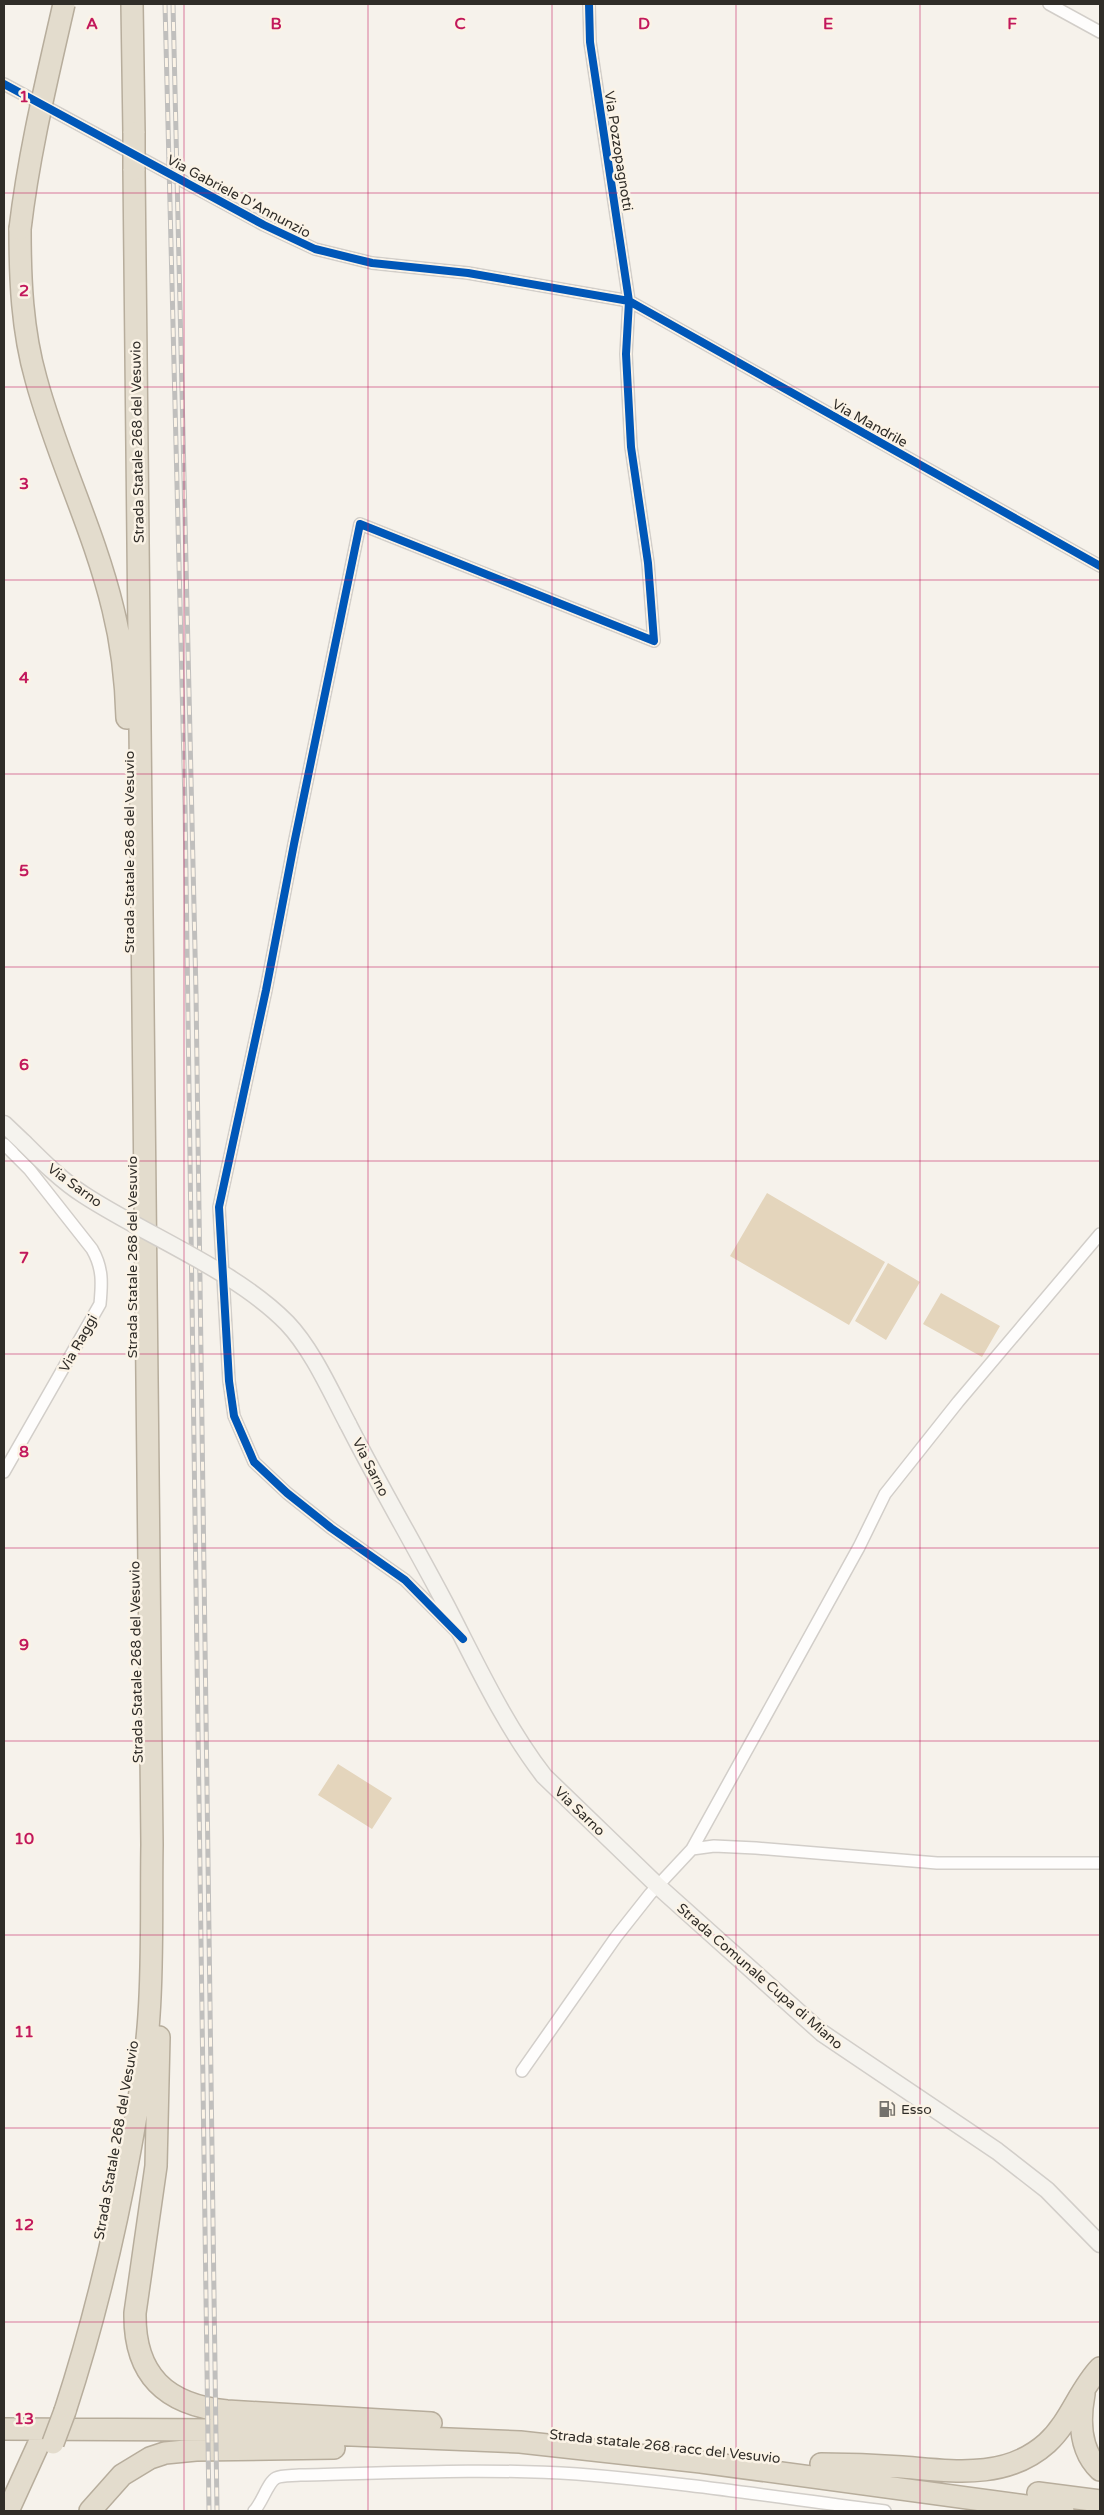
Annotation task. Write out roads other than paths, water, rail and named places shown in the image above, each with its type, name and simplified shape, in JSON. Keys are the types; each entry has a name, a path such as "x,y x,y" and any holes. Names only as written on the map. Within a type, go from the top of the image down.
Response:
{"highway":[{"name":"Strada Statale 268 del Vesuvio","path":"58,2411 97,2250 126,2097 136,2014 138,1836 128,738 125,677 114,610 93,542 48,418 28,345 20,274 20,229 26,179 35,130 64,4"},
{"name":"Strada Statale 268 del Vesuvio","path":"23,2511 58,2411 87,2344 110,2252 139,2099 149,2015 152,1845 132,4"},
{"path":"152,1845 160,1916 158,2137 152,2206 135,2323 138,2351 145,2367 167,2392 196,2407 226,2411 412,2421 466,2427"},
{"path":"821,2464 867,2464 954,2472 982,2471 1008,2466 1030,2456 1048,2442 1100,2368"},
{"path":"1085,2388 1080,2419 1082,2435 1087,2452 1100,2470"},
{"name":"Strada statale 268 racc del Vesuvio","path":"227,2430 282,2426 466,2427 647,2441 1100,2501"},
{"name":"Strada statale 268 racc del Vesuvio","path":"4,2429 227,2430 449,2438 553,2444 1062,2511"},
{"name":"Strada Statale 268 del Vesuvio","path":"8,2511 46,2443"},
{"path":"4,2503 46,2443"},
{"path":"90,2511 116,2481 136,2466 165,2453 180,2450 458,2446 596,2450"}],"street":[{"name":"Via Pozzopagnotti","path":"463,1639 405,1580 331,1528 287,1493 254,1462 234,1416 219,1207 266,990 360,524 654,641 648,562 632,447 626,354 629,301 590,42 589,4"},
{"path":"1049,4 1100,32"},
{"name":"Via Gabriele D'Annunzio","path":"4,84 264,225 315,249 372,263 468,273 629,301"},
{"name":"Via Mandrile","path":"629,301 1100,566"},
{"name":"Via Sarno","path":"4,1124 59,1177 84,1195 212,1268 254,1296 287,1324 319,1369 487,1687 529,1756 544,1776 658,1887"},
{"name":"Via Raggi","path":"4,1144 29,1169 92,1250 99,1262 103,1281 100,1304 4,1472"},
{"path":"522,2071 616,1937 650,1894 692,1849 859,1546 885,1494 958,1402 1100,1234"},
{"path":"692,1849 714,1846 756,1848 938,1863 1100,1863"},
{"name":"Strada Comunale Cupa di Miano","path":"658,1887 822,2033 998,2151 1047,2190 1100,2244"},
{"path":"254,2511 267,2493 270,2483 276,2478 300,2475 459,2472 574,2474 648,2481 885,2511"}],"railway":[{"path":"165,4 185,804 209,2511"},
{"path":"173,4 196,993 217,2511"}],"place":[{"name":"Esso","path":"887,2109"}]}
